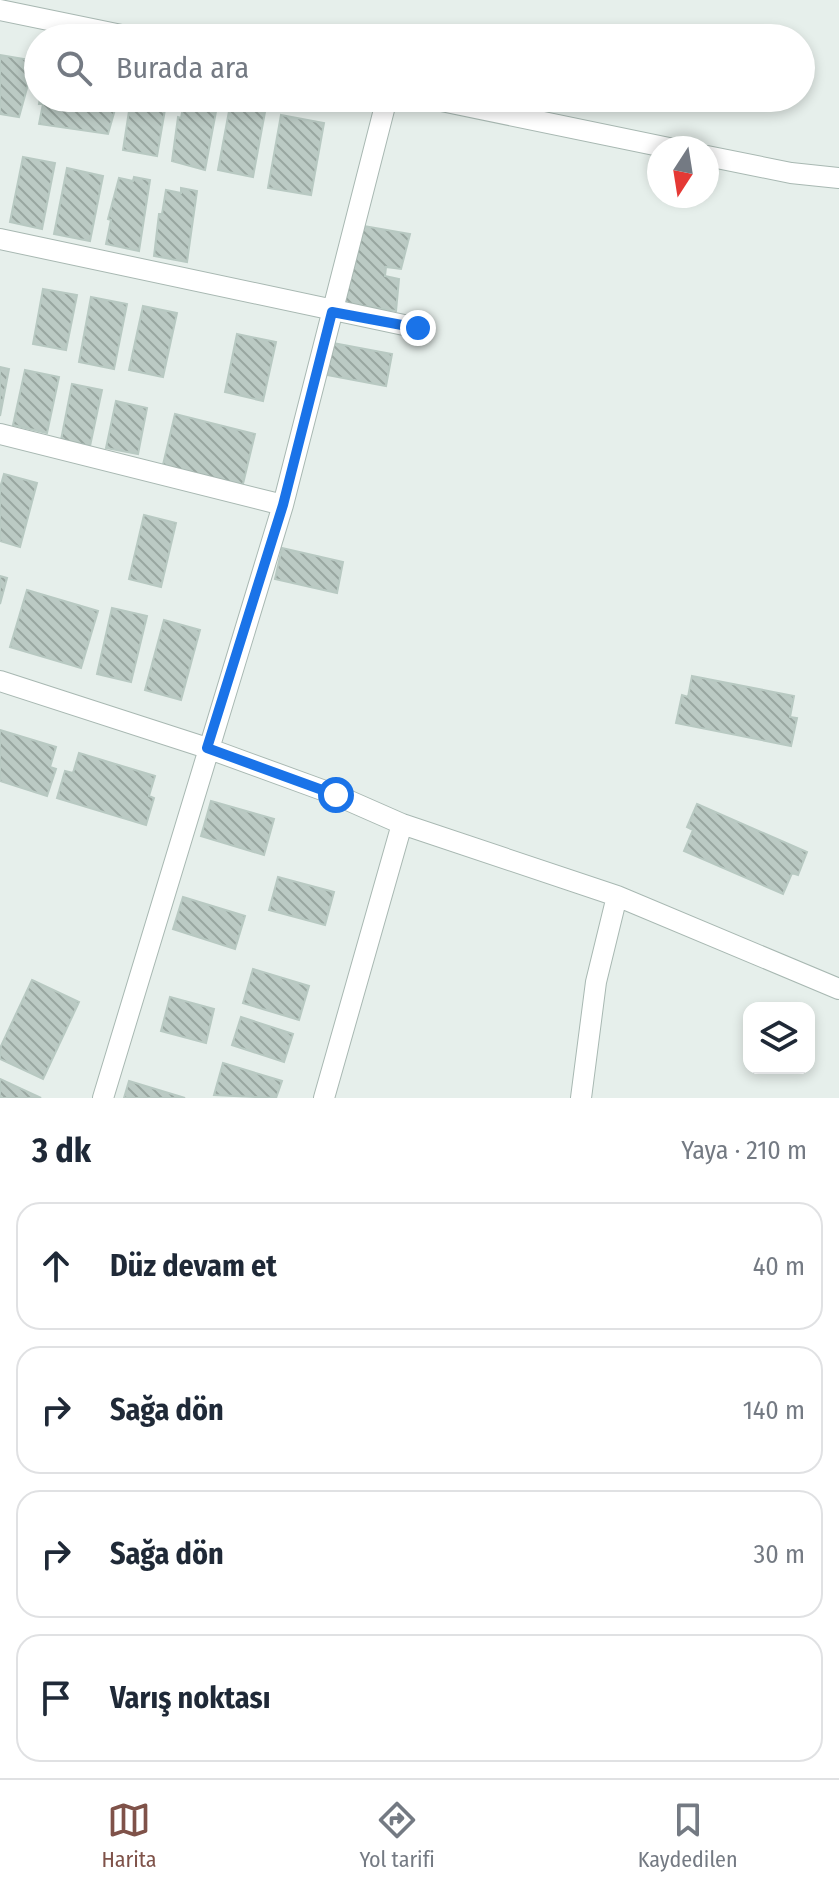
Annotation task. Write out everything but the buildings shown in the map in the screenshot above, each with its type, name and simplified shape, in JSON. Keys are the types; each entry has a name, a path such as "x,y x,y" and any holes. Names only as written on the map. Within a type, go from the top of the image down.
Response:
{"street":[{"path":"0,10 68,24"},
{"path":"103,1098 283,505 383,112"},
{"path":"495,112 647,143"},
{"path":"719,158 791,173 839,178"},
{"path":"0,239 418,328"},
{"path":"0,434 283,505"},
{"path":"0,681 207,748 336,795 402,824 617,896 839,989"},
{"path":"324,1098 402,824"},
{"path":"581,1098 596,982 617,896"}],"route":[{"path":"336,795 207,748 283,505 332,312 418,328"}]}
